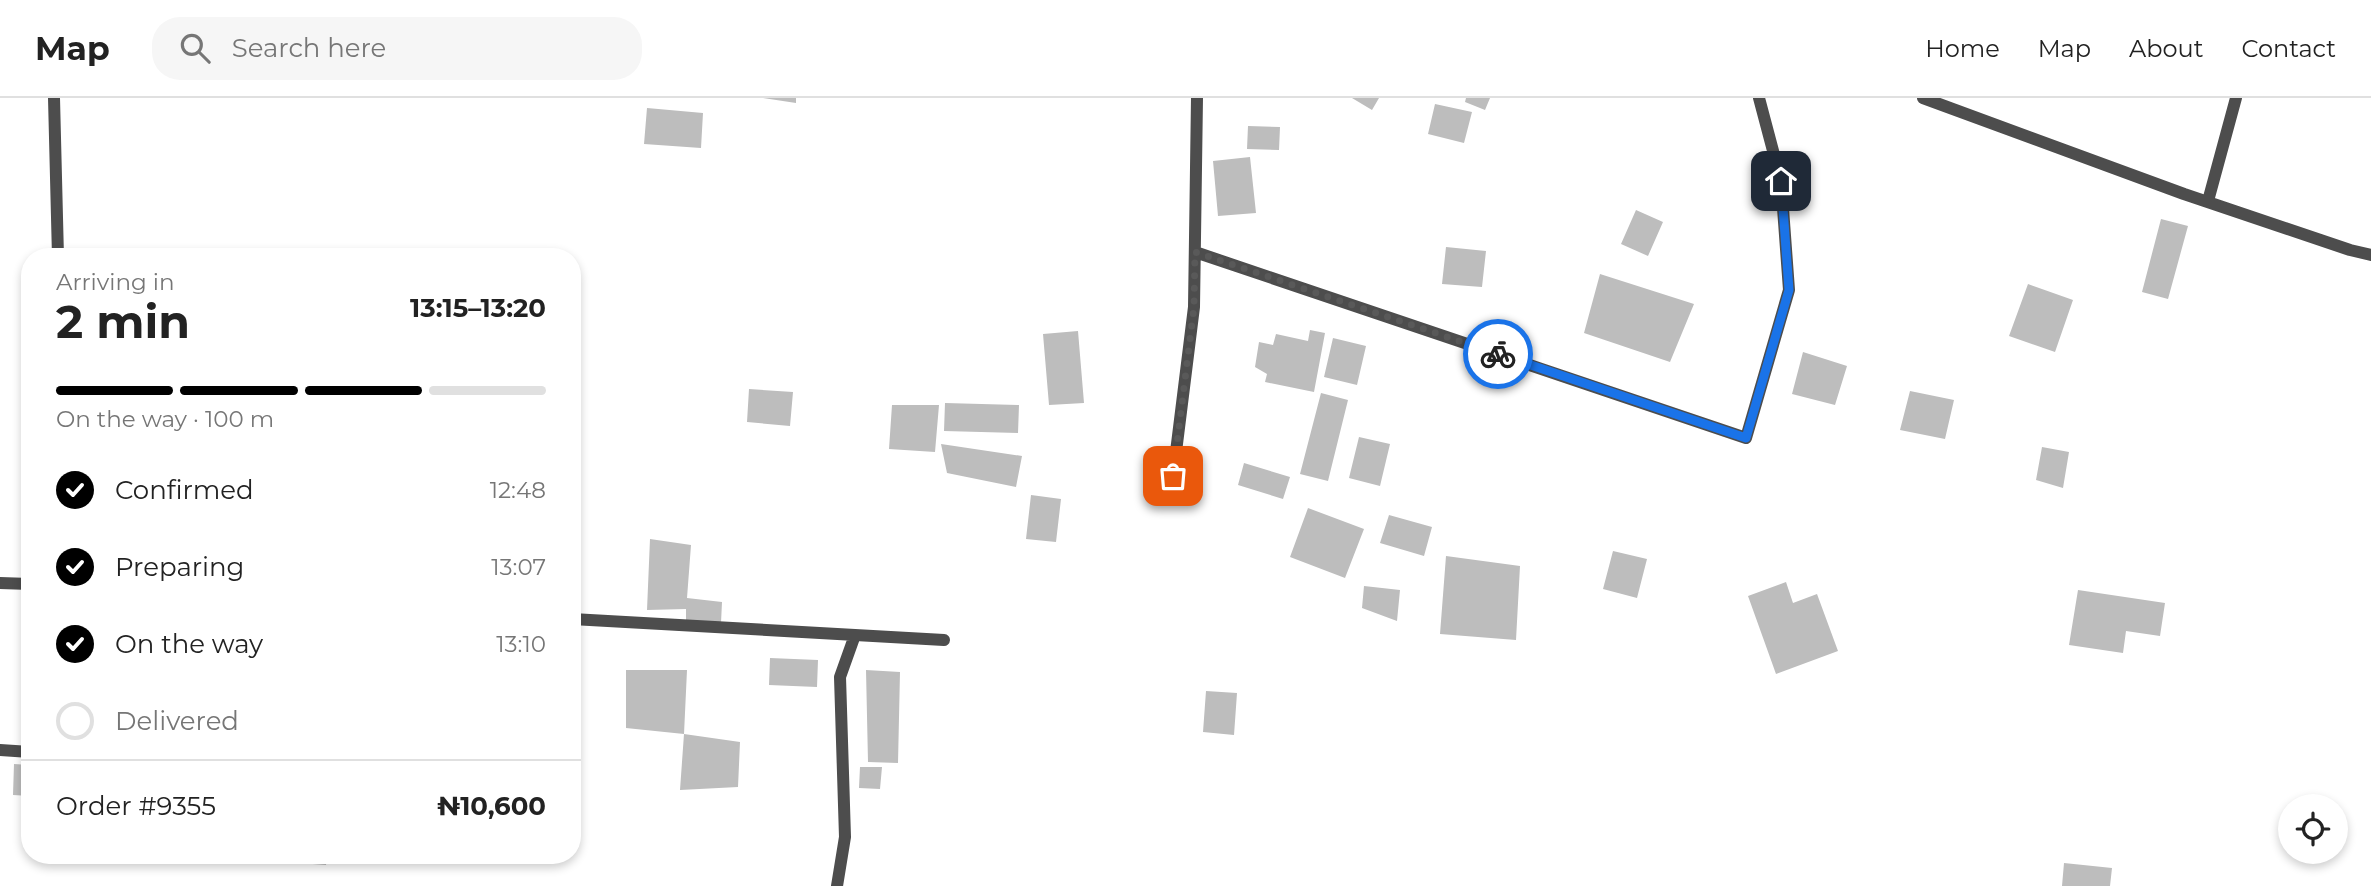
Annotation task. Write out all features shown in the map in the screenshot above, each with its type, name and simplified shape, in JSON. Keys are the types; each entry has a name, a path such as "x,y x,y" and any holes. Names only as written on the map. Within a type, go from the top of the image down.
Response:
{"street":[{"path":"54,98 58,248"},
{"path":"1173,476 1194,307 1197,98"},
{"path":"1195,252 1746,438 1789,290 1781,181 1759,98"},
{"path":"1923,98 2208,201 2371,255"},
{"path":"2208,201 2236,98"},
{"path":"0,583 21,584"},
{"path":"581,620 944,640"},
{"path":"837,886 845,837 840,677 855,635"},
{"path":"0,750 21,751"}],"building":[{"path":"763,98 796,98 796,103"},
{"path":"1352,98 1379,98 1372,110"},
{"path":"1466,98 1490,98 1485,110 1465,102"},
{"path":"1435,104 1472,112 1464,143 1428,134"},
{"path":"647,108 703,113 701,148 644,144"},
{"path":"1248,126 1280,127 1279,150 1247,149"},
{"path":"1250,157 1256,213 1218,216 1213,161"},
{"path":"1636,210 1663,222 1648,256 1621,244"},
{"path":"2161,219 2188,226 2168,299 2142,292"},
{"path":"1446,247 1486,251 1482,287 1442,284"},
{"path":"1600,274 1694,304 1670,362 1584,333"},
{"path":"2028,284 2073,300 2055,352 2009,336"},
{"path":"1310,330 1325,333 1314,392 1265,382 1267,374 1255,367 1259,342 1273,345 1276,334 1308,341"},
{"path":"1078,331 1084,403 1049,405 1043,334"},
{"path":"1333,338 1366,346 1357,385 1324,377"},
{"path":"1803,352 1847,366 1835,405 1792,394"},
{"path":"749,389 793,392 790,426 747,422"},
{"path":"1910,391 1954,400 1945,439 1900,430"},
{"path":"1321,393 1348,400 1328,481 1300,474"},
{"path":"945,403 1019,405 1018,433 944,431"},
{"path":"892,405 939,405 935,452 889,449"},
{"path":"1359,437 1390,444 1380,486 1349,478"},
{"path":"941,444 1022,456 1016,487 947,473"},
{"path":"2042,447 2069,452 2063,488 2036,480"},
{"path":"1244,463 1290,477 1283,499 1238,485"},
{"path":"1031,495 1061,499 1056,542 1026,539"},
{"path":"1308,508 1364,529 1345,578 1290,557"},
{"path":"1389,515 1432,527 1424,556 1380,543"},
{"path":"650,539 691,545 687,598 722,602 721,623 686,621 686,609 647,610"},
{"path":"1613,551 1647,559 1637,598 1603,589"},
{"path":"1446,556 1520,566 1516,640 1440,634"},
{"path":"1786,582 1793,603 1817,594 1838,651 1776,674 1748,596"},
{"path":"1364,586 1400,590 1397,621 1362,608"},
{"path":"2078,590 2165,603 2160,636 2126,631 2123,653 2069,645"},
{"path":"770,658 818,660 817,687 769,685"},
{"path":"626,670 687,670 684,734 626,728"},
{"path":"866,670 900,672 898,763 868,762"},
{"path":"1206,691 1237,693 1234,735 1203,732"},
{"path":"684,734 740,742 738,787 680,790"},
{"path":"14,764 21,764 21,795 13,795"},
{"path":"860,767 882,767 880,789 859,788"},
{"path":"2064,863 2112,868 2110,886 2062,886"}],"way so far":[{"path":"1173,476 1194,307 1195,252 1498,354"}],"route":[{"path":"1498,354 1746,438 1789,290 1781,181"}]}
